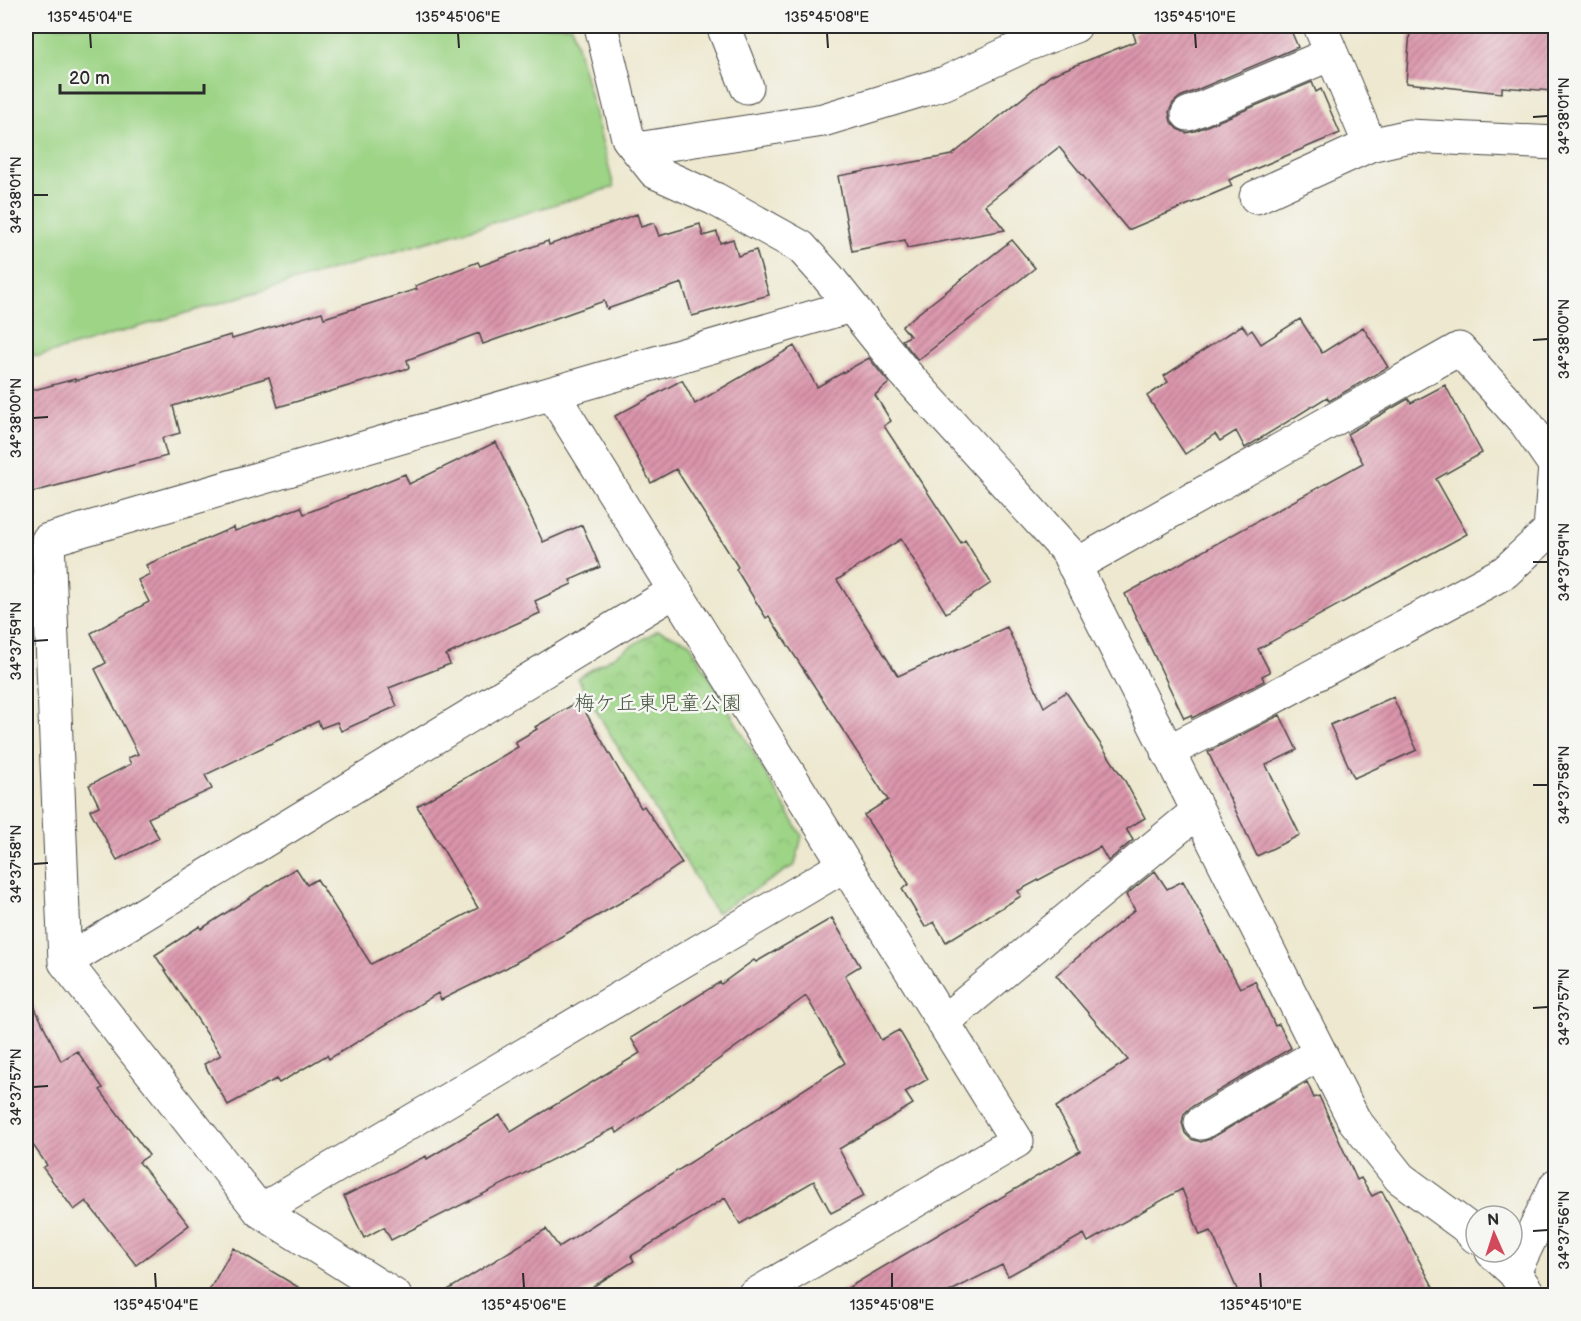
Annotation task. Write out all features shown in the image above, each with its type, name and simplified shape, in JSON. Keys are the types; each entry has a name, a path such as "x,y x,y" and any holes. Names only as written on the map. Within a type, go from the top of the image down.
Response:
{"street":[{"path":"601,26 628,138 656,172 715,199 801,247 904,372 1067,551 1354,1120 1400,1178 1464,1225"},
{"path":"723,26 747,87"},
{"path":"637,149 822,120 945,83 1022,35 1075,26"},
{"path":"1188,114 1326,40 1370,145"},
{"path":"1256,197 1370,145 1409,136 1556,143"},
{"path":"395,1296 260,1211 65,962 37,541 851,306"},
{"path":"1074,566 1459,349 1526,423 1555,465 1550,530 1505,572 1167,752"},
{"path":"552,393 1017,1141 753,1296"},
{"path":"65,962 675,591"},
{"path":"943,1022 1198,811"},
{"path":"260,1211 845,864"},
{"path":"1201,1123 1320,1053"},
{"path":"1512,1273 1556,1185"}],"green space":[{"path":"26,26 572,26 614,187 40,356 26,354"},
{"name":"梅ケ丘東児童公園","path":"658,630 689,642 802,836 795,865 716,913 577,678"}],"building":[{"path":"1153,26 1289,26 1298,47 1180,97 1173,103 1169,112 1171,122 1177,129 1186,133 1195,131 1312,82 1316,92 1321,89 1340,133 1229,180 1232,186 1128,230 1059,147 985,205 1005,230 907,248 905,240 852,251 838,176 952,155 1051,75 1136,41 1133,33"},
{"path":"1438,26 1556,26 1552,91 1502,87 1502,93 1406,83 1410,31 1437,33"},
{"path":"637,214 641,227 654,223 659,236 700,224 703,236 717,232 720,243 733,239 738,256 756,250 769,295 692,316 682,283 607,309 604,301 483,344 479,333 407,360 409,368 278,407 269,377 173,406 180,433 162,438 167,456 33,492 26,465 26,392 75,379 75,381 231,335 232,339 322,312 324,318 417,289 415,286 478,262 480,266 548,241 549,245"},
{"path":"1012,240 1035,268 918,360 902,340 910,336 902,326"},
{"path":"1300,319 1322,353 1363,327 1388,367 1329,401 1327,397 1245,448 1236,431 1220,441 1215,434 1185,454 1147,396 1168,382 1164,376 1242,325 1248,333 1252,330 1261,344"},
{"path":"794,346 817,387 869,358 889,383 875,395 891,421 884,426 961,543 965,540 991,583 946,613 901,539 837,580 898,676 1007,627 1044,707 1066,692 1125,781 1145,818 1126,829 1133,840 1108,861 1100,847 1018,891 1021,896 946,942 934,922 925,927 902,889 909,884 864,815 888,800 769,616 766,618 736,569 738,567 676,469 651,483 615,416 682,380 695,404"},
{"path":"1445,385 1482,453 1436,479 1467,534 1258,649 1270,672 1262,676 1264,681 1192,718 1191,715 1184,718 1125,594 1363,463 1347,434 1408,399 1411,403"},
{"path":"496,442 543,542 582,525 600,567 570,580 572,584 535,601 540,613 446,655 450,664 389,688 397,706 341,731 337,722 321,728 318,721 205,775 212,789 148,818 159,838 117,860 90,810 99,806 89,785 131,764 128,758 138,754 95,669 106,663 91,633 149,602 138,580 150,574 146,565 234,527 235,531 301,507 304,514 405,474 409,484"},
{"path":"1393,697 1417,750 1354,778 1330,725"},
{"path":"579,701 641,808 644,806 682,863 639,892 506,968 441,1000 438,993 329,1059 327,1055 279,1083 276,1079 228,1105 204,1064 221,1055 155,955 200,926 201,929 296,868 307,885 317,879 371,964 478,908 417,806 518,747 515,742 537,729 535,727"},
{"path":"1280,715 1297,750 1266,765 1300,835 1257,856 1208,752"},
{"path":"1155,871 1167,889 1183,881 1240,988 1255,981 1275,1026 1279,1024 1291,1048 1191,1107 1184,1114 1182,1123 1185,1133 1191,1139 1201,1142 1210,1139 1307,1082 1314,1098 1319,1096 1357,1180 1361,1178 1372,1196 1382,1191 1438,1296 1240,1296 1211,1231 1200,1235 1182,1189 1088,1242 1084,1234 1008,1276 1002,1265 941,1296 834,1296 1080,1151 1056,1107 1128,1060 1056,975 1135,910 1126,895"},
{"path":"832,918 860,966 845,975 881,1040 899,1030 928,1079 905,1092 913,1104 839,1149 864,1196 831,1213 814,1181 740,1224 725,1198 631,1256 634,1261 578,1296 438,1296 546,1229 559,1247 845,1063 806,996 617,1133 615,1128 391,1240 384,1227 364,1238 344,1196 426,1156 427,1159 500,1115 511,1132 640,1053 631,1038 720,982 721,984 754,960 756,962"},
{"path":"26,990 61,1061 77,1051 103,1088 100,1090 149,1155 139,1162 189,1225 136,1265 86,1201 74,1210 43,1168 47,1165 26,1135"},
{"path":"233,1248 313,1296 206,1296"}]}
